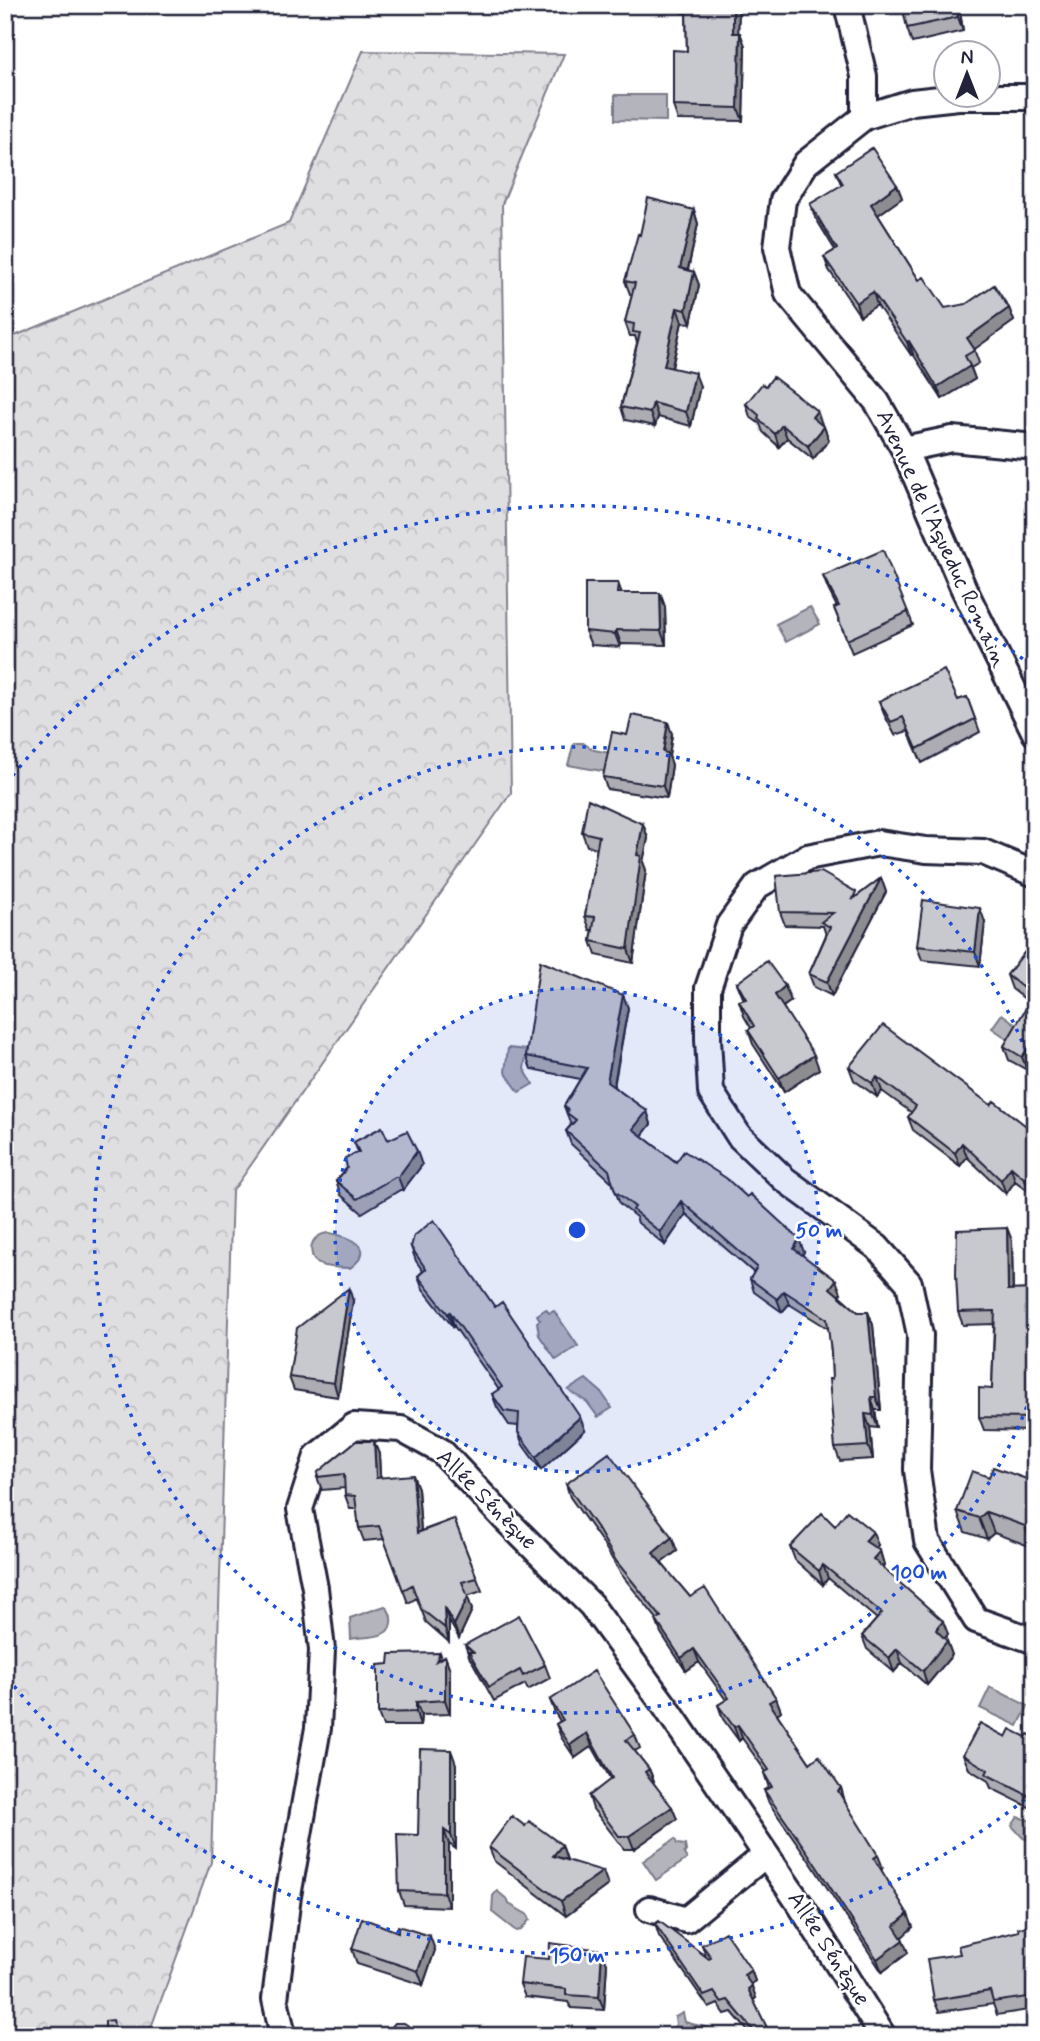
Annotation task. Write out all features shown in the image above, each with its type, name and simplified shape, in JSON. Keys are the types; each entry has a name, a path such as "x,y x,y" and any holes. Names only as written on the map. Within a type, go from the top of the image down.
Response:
{"street":[{"path":"847,5 864,76 864,117"},
{"name":"Avenue de l'Aqueduc Romain","path":"1035,97 958,97 912,102 864,117 806,163 783,200 777,247 788,294 877,402 904,449 963,587 1035,733"},
{"path":"904,449 952,439 1035,447"},
{"path":"1035,874 983,852 926,850 879,843 807,857 757,886 729,925 708,988 711,1092 739,1136 784,1179 877,1247 909,1283 920,1335 917,1470 927,1541 976,1620 1035,1641"},
{"name":"Allée Sénèque","path":"283,2036 275,1999 288,1896 318,1728 321,1650 315,1588 300,1509 317,1456 354,1426 401,1429 441,1451 505,1520 591,1605 665,1706 821,1937 883,2036"},
{"path":"649,1909 686,1920 765,1855"}],"green space":[{"path":"363,51 564,54 502,204 511,793 232,1192 211,1862 148,2036 5,2036 5,340 289,223"}],"shaded area":[{"path":"615,95 666,95 666,121 615,120"},
{"path":"810,607 820,624 786,642 776,624"},
{"path":"576,743 610,753 608,772 568,765"},
{"path":"1002,1014 1025,1031 1022,1049 992,1028"},
{"path":"508,1048 527,1050 524,1069 533,1084 519,1092 505,1072"},
{"path":"330,1233 353,1240 362,1249 358,1261 350,1268 323,1266 314,1259 311,1251 313,1242 320,1235"},
{"path":"546,1309 549,1313 554,1311 578,1346 556,1360 539,1335 537,1322 540,1320 537,1315"},
{"path":"586,1379 601,1392 612,1408 598,1417 587,1402 568,1390"},
{"path":"385,1606 391,1618 386,1632 351,1639 350,1618"},
{"path":"990,1687 1028,1706 1018,1726 980,1708"},
{"path":"1018,1817 1035,1822 1035,1843 1023,1838 1012,1826"},
{"path":"675,1839 677,1844 685,1845 684,1854 687,1859 656,1880 643,1861"},
{"path":"497,1891 509,1904 528,1915 530,1919 521,1930 516,1931 492,1912 493,1896"},
{"path":"683,2013 685,2022 707,2028 716,2036 671,2036 676,2025 675,2017"}],"building":[{"path":"686,5 733,5 733,33 740,33 738,108 673,106 673,50 687,51"},
{"path":"902,5 956,5 958,17 907,28"},
{"path":"872,148 897,185 871,204 919,280 924,277 945,308 966,304 994,285 1009,308 967,338 975,350 965,356 970,366 937,387 909,341 907,342 873,292 856,303 824,257 837,249 810,204 843,184 836,172"},
{"path":"648,198 694,210 680,268 694,272 686,310 677,308 664,366 695,373 686,412 653,403 650,413 621,407 640,333 633,332 634,324 625,322 635,283 625,281 638,234 640,235"},
{"path":"773,377 817,411 812,417 824,427 808,446 782,425 775,434 746,404 762,384 766,386"},
{"path":"883,550 908,612 847,640 834,608 839,606 823,576"},
{"path":"585,583 618,583 617,593 660,593 661,631 616,630 615,634 585,631"},
{"path":"944,670 958,700 967,697 975,719 917,749 903,717 891,722 879,701"},
{"path":"632,715 668,722 663,752 667,753 663,786 603,777 612,732 627,735"},
{"path":"588,799 643,824 637,855 641,856 628,949 591,941 595,917 585,916 599,836 582,832"},
{"path":"821,872 856,892 852,900 881,878 827,982 809,974 830,927 821,922 833,913 780,912 776,876"},
{"path":"923,900 980,908 975,952 917,946"},
{"path":"1035,939 1035,1037 1022,1057 1004,1046 1033,996 1007,975"},
{"path":"540,961 623,995 607,1082 647,1111 633,1129 676,1162 684,1151 726,1178 747,1197 750,1194 799,1239 794,1249 836,1280 830,1288 858,1312 868,1312 876,1397 871,1397 873,1415 865,1414 868,1446 835,1448 827,1319 784,1291 777,1299 750,1279 757,1267 681,1201 660,1232 615,1191 609,1170 566,1131 576,1120 567,1113 568,1110 564,1106 587,1068 526,1056"},
{"path":"767,961 785,986 775,995 814,1055 779,1078 748,1030 754,1026 739,1001 746,999 737,983"},
{"path":"883,1025 991,1105 994,1101 1030,1129 1035,1127 1035,1180 1028,1174 1025,1179 1011,1167 1001,1180 962,1143 955,1153 908,1117 916,1106 877,1077 872,1083 849,1067"},
{"path":"382,1127 388,1140 407,1131 417,1151 398,1177 357,1199 336,1181 347,1168 345,1158 359,1152 354,1142"},
{"path":"434,1220 495,1307 502,1302 580,1417 536,1457 518,1432 519,1413 504,1411 492,1394 502,1387 450,1312 448,1314 418,1276 426,1269 411,1247 414,1236"},
{"path":"1007,1228 1008,1290 1035,1289 1035,1409 1031,1418 979,1417 979,1388 992,1389 995,1311 958,1312 957,1230"},
{"path":"349,1288 334,1383 289,1377 297,1328"},
{"path":"356,1441 374,1441 376,1478 413,1475 417,1533 454,1519 477,1578 462,1582 468,1597 454,1625 444,1607 445,1628 421,1609 412,1585 403,1590 379,1526 359,1528 355,1496 345,1495 344,1474 317,1477 318,1472"},
{"path":"609,1453 672,1537 653,1553 690,1597 705,1588 776,1698 769,1702 810,1763 819,1756 841,1788 838,1791 878,1855 874,1858 908,1914 894,1926 903,1940 877,1959 764,1790 772,1787 764,1773 769,1770 738,1725 734,1727 718,1705 729,1698 694,1649 681,1658 656,1620 661,1617 616,1561 566,1484"},
{"path":"993,1467 1035,1482 1035,1546 1032,1547 1025,1526 986,1512 979,1518 957,1511 972,1471 989,1477"},
{"path":"847,1511 873,1532 865,1541 880,1551 873,1559 943,1621 936,1630 947,1641 923,1671 897,1649 889,1658 862,1636 882,1613 823,1565 819,1571 790,1547 822,1513 835,1526"},
{"path":"519,1615 545,1665 523,1676 520,1670 489,1687 469,1652 473,1652 465,1645"},
{"path":"440,1653 436,1661 445,1656 445,1700 416,1702 416,1712 378,1713 378,1665 389,1664 390,1654"},
{"path":"594,1671 635,1735 626,1740 649,1769 645,1772 672,1807 629,1836 619,1836 589,1796 612,1778 587,1733 570,1745 556,1724 563,1720 550,1700"},
{"path":"980,1723 1006,1737 1010,1729 1026,1737 1028,1734 1035,1737 1035,1799 986,1774 988,1770 963,1755"},
{"path":"420,1749 451,1750 451,1835 444,1830 444,1893 399,1891 397,1834 418,1835"},
{"path":"512,1816 525,1826 529,1821 562,1845 553,1856 603,1871 561,1901 489,1847"},
{"path":"362,1918 398,1932 398,1926 430,1936 418,1971 352,1949"},
{"path":"659,1921 709,1959 711,1957 702,1945 725,1932 751,1970 744,1975 752,1986 748,1989 771,2036 758,2036 728,2000 721,2002 714,1992 704,1996 655,1924"},
{"path":"1035,1925 1035,1996 993,2002 990,1991 934,2000 927,1959 960,1954 958,1946"},
{"path":"550,1943 602,1950 599,1997 566,1995 566,1989 520,1984 523,1957 549,1959"},
{"path":"113,2020 116,2036 105,2036 105,2021"},
{"path":"395,2023 404,2023 424,2036 384,2036"}]}
